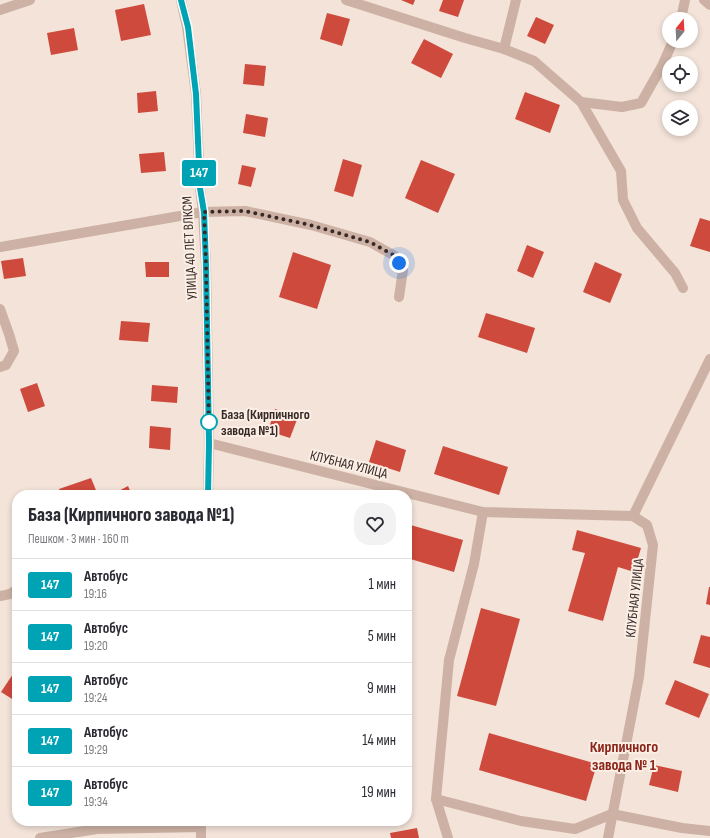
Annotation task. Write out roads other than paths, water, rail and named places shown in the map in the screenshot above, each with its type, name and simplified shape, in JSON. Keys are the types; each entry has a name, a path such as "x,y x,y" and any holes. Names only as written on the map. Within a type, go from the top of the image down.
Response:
{"street":[{"path":"0,10 30,0"},
{"name":"УЛИЦА 40 ЛЕТ ВЛКСМ","path":"181,0 188,27 196,94 200,188 204,212 209,443 208,490"},
{"path":"346,0 504,49 534,61 581,102 621,171 624,200 637,228 675,273 683,288"},
{"path":"504,49 516,0"},
{"path":"682,12 685,0"},
{"path":"704,0 710,5"},
{"path":"581,102 622,107 641,103 662,66 670,48"},
{"path":"0,247 204,212 245,211 310,225 370,242 395,256 403,270 399,297"},
{"path":"0,309 10,334 14,351 6,365 0,367"},
{"path":"633,516 710,359"},
{"name":"КЛУБНАЯ УЛИЦА","path":"209,443 396,490"},
{"name":"КЛУБНАЯ УЛИЦА","path":"412,494 483,512 633,516 647,525 653,545 640,678 608,838"},
{"path":"448,838 436,799 449,660 474,564 483,512"},
{"path":"0,596 12,593"},
{"path":"436,799 521,821 575,829 612,814 682,828 710,831"},
{"path":"40,838 97,829 159,826"},
{"path":"201,826 201,838"}],"place":[{"name":"База (Кирпичного завода №1)","path":"209,422"}],"district":[{"name":"Кирпичного завода № 1","path":"624,755"}]}
